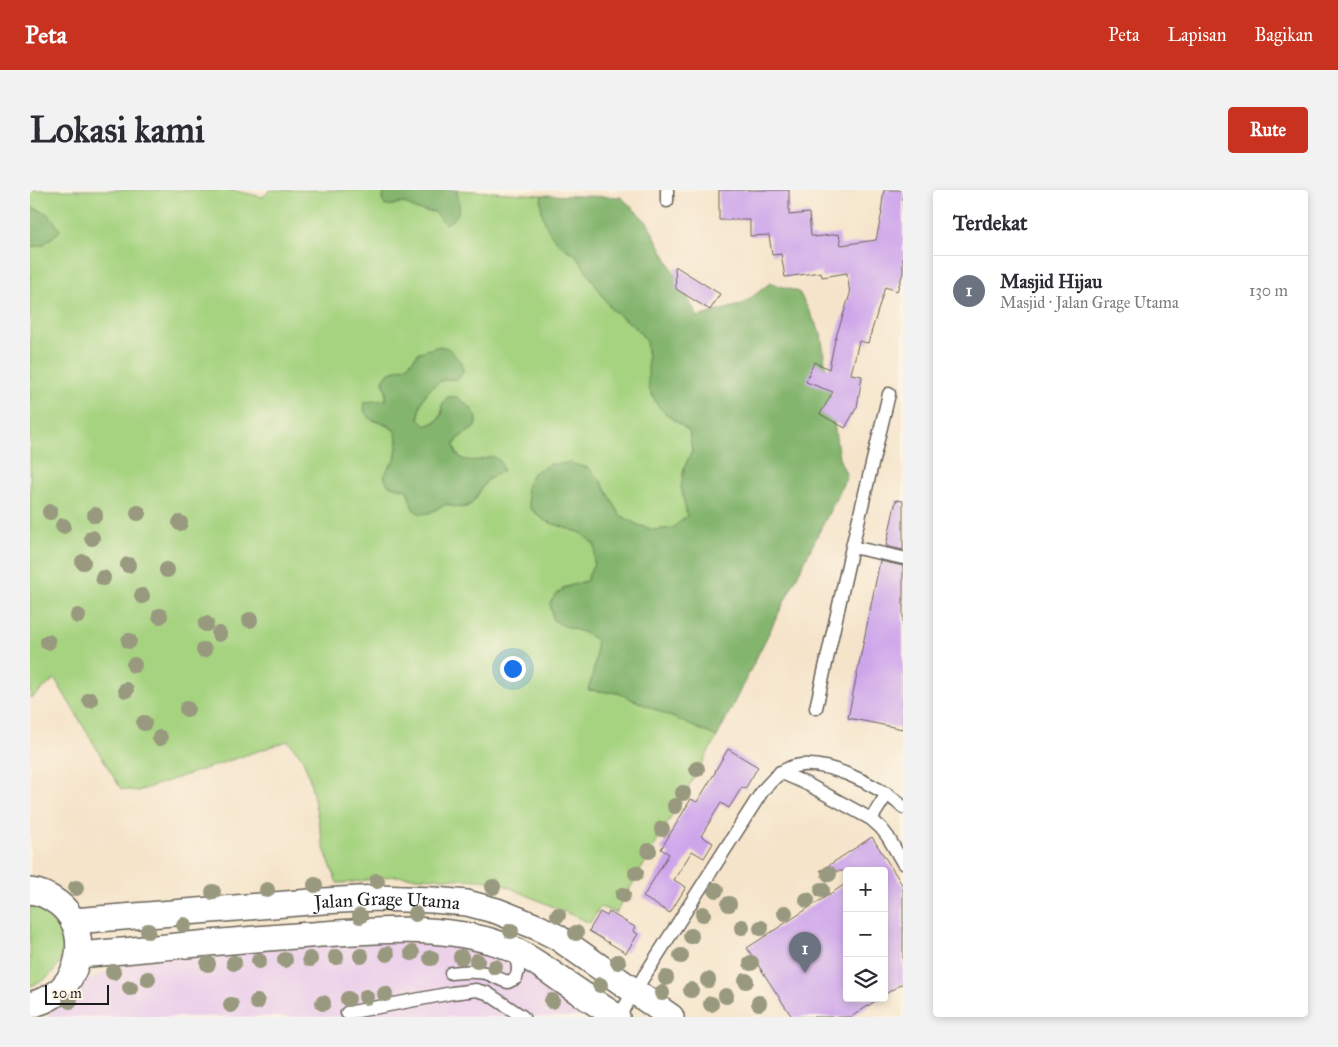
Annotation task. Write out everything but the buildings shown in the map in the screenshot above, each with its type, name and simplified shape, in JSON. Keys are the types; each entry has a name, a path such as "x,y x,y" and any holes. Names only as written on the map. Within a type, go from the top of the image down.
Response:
{"street":[{"path":"30,1005 42,1002 57,993 69,981 79,955 77,932 73,921 63,907 50,897 31,888"},
{"name":"Jalan Grage Utama","path":"73,921 377,898 467,903 497,910 557,936 671,1017"},
{"name":"Jalan Grage Utama","path":"79,955 365,931 400,930 463,934 492,941 517,952 537,963 618,1017"}],"lane":[{"path":"816,708 889,394"},
{"path":"852,547 903,558"},
{"path":"618,1017 762,790 780,772 791,767 806,764 829,767 888,794 903,807"},
{"path":"780,772 807,784 871,819 888,837 903,863"},
{"path":"871,819 888,794"},
{"path":"451,973 478,972 489,974 508,982 516,978 518,971 517,952"},
{"path":"348,1013 476,990 487,993 523,1017"}],"shaded area":[{"path":"380,941 470,946 499,956 529,971 597,1017 47,1017 57,1005 85,982 130,960"}],"green space":[{"path":"30,190 231,190 263,197 270,190 385,190 385,206 404,203 417,210 435,212 460,204 456,190 542,195 541,201 567,250 576,255 611,309 634,326 646,340 648,360 681,425 689,431 692,451 684,468 687,516 673,528 654,530 636,524 620,515 601,481 526,489 530,508 545,521 581,533 595,545 594,564 586,581 562,588 570,628 589,634 596,640 595,665 588,690 618,693 717,737 616,913 600,907 590,923 499,883 481,880 393,876 337,883 324,848 310,780 303,759 288,741 138,791 121,789 55,679 30,699 30,247 43,245 42,211 30,207","holes":["420,351 459,379 449,379 434,385 421,403 419,419 426,426 434,422 440,416 442,405 475,427 460,437 454,445 457,454 464,460 483,460 503,470 489,479 473,502 464,508 446,504 429,513 413,509 407,490 388,485 388,468 395,461 398,441 395,431 370,419 386,401 386,390 383,381 388,373 407,366"]},
{"path":"385,190 456,190 459,210 455,218 445,224 435,212 417,210 404,203 386,206 382,201"},
{"path":"542,195 621,197 647,222 698,317 743,304 770,283 799,292 821,334 839,458 847,476 717,737 618,693 588,690 595,665 596,640 591,636 553,620 550,603 561,590 586,581 594,564 595,545 581,533 545,521 530,508 526,489 533,473 550,464 570,463 588,468 601,481 620,515 636,524 654,530 673,528 687,516 681,487 684,468 692,451 689,431 658,406 649,389 646,340 634,326 611,309 576,255 555,240 545,222 542,211"},
{"path":"30,207 48,215 60,231 43,245 30,247"},
{"path":"439,346 448,348 461,362 463,371 459,379 441,381 430,389 421,403 419,419 426,426 436,422 442,415 442,405 447,397 457,397 472,409 477,417 475,427 460,437 454,444 456,453 459,457 468,460 478,460 493,456 500,461 503,470 488,480 471,504 455,507 446,504 429,513 420,514 413,509 407,490 388,485 384,477 388,468 395,460 398,441 395,431 388,425 370,419 364,411 365,402 386,400 386,390 383,381 388,373 407,366 420,352"},
{"path":"30,899 46,907 58,919 63,929 64,950 55,969 40,982 30,986"}],"place":[{"name":"Masjid Hijau","path":"805,973"}]}
